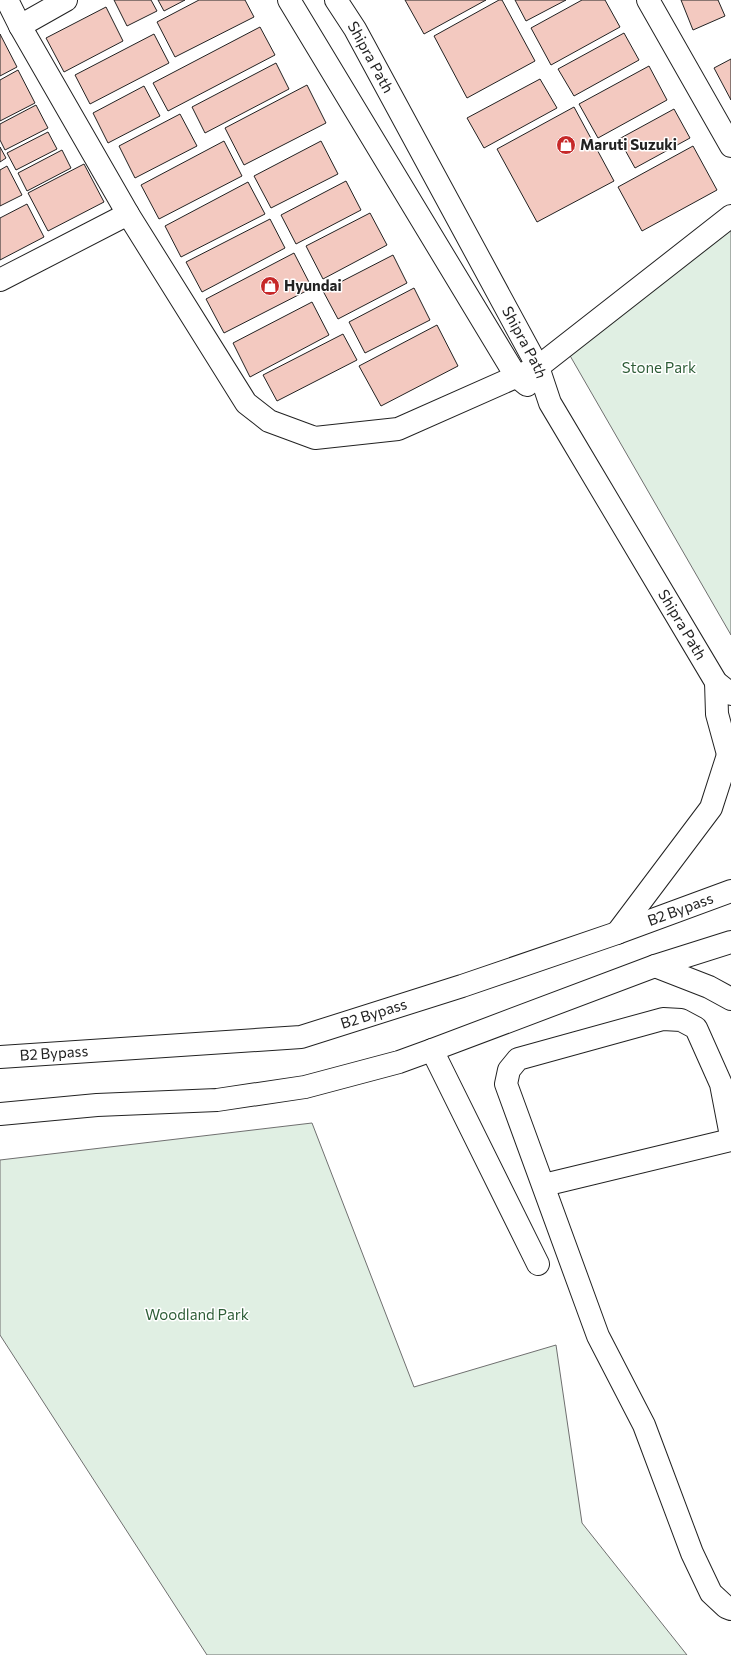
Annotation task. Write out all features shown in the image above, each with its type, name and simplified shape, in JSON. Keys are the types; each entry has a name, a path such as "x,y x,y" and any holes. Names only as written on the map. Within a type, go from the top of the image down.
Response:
{"street":[{"path":"7,0 20,26 128,214 246,403 268,421 315,438 398,429 538,367 731,216"},
{"path":"20,26 66,0"},
{"path":"289,0 516,376 550,403"},
{"name":"Shipra Path","path":"336,0 355,29 538,367 550,403 724,688 717,714 730,760"},
{"path":"648,0 731,146"},
{"path":"0,280 128,214"},
{"path":"617,933 711,808 730,760"},
{"name":"B2 Bypass","path":"11,1057 301,1037 462,986 617,933 731,891"},
{"path":"0,1114 97,1105 217,1100 305,1087 399,1062 655,966 731,942"},
{"path":"655,966 709,988 731,999"},
{"path":"731,1136 721,1084 696,1028 681,1020 663,1019 518,1059 509,1070 506,1084 598,1336 644,1424 692,1553 711,1593 726,1607 731,1609"},
{"path":"432,1050 538,1264"},
{"path":"544,1185 731,1140"}],"green space":[{"name":"Stone Park","path":"731,229 731,635 565,347"},
{"name":"Woodland Park","path":"312,1123 414,1387 556,1345 582,1523 687,1655 207,1655 0,1335 0,1160"}],"building":[{"path":"114,0 151,0 157,11 127,26"},
{"path":"158,0 185,0 164,11"},
{"path":"199,0 245,0 254,17 175,57 157,22"},
{"path":"405,0 486,0 424,34"},
{"path":"499,0 502,0 535,61 467,98 434,36"},
{"path":"515,0 566,0 526,21"},
{"path":"582,0 605,0 620,27 551,65 531,28"},
{"path":"681,0 718,0 725,16 693,30"},
{"path":"106,7 123,41 64,72 46,38"},
{"path":"260,27 275,55 168,111 153,83"},
{"path":"624,33 639,60 574,96 558,69"},
{"path":"0,34 17,67 0,76"},
{"path":"154,34 169,63 90,104 75,75"},
{"path":"731,59 731,100 714,68"},
{"path":"276,63 289,89 205,133 192,107"},
{"path":"649,66 667,100 598,138 579,104"},
{"path":"18,70 35,103 0,121 0,80"},
{"path":"540,79 557,108 484,148 467,118"},
{"path":"307,85 326,123 244,165 225,128"},
{"path":"144,86 160,116 108,143 93,113"},
{"path":"36,105 48,128 5,150 0,140 0,124"},
{"path":"574,107 614,181 537,222 497,149"},
{"path":"674,109 690,138 635,168 619,139"},
{"path":"180,114 197,146 135,178 119,146"},
{"path":"48,132 57,149 16,170 7,153"},
{"path":"224,141 242,176 159,219 141,185"},
{"path":"321,141 338,174 271,208 254,176"},
{"path":"693,146 717,190 642,231 618,187"},
{"path":"0,147 6,158 0,162"},
{"path":"62,150 71,168 27,191 18,173"},
{"path":"84,164 104,202 48,231 28,193"},
{"path":"7,166 22,195 0,206 0,170"},
{"path":"346,181 361,210 296,244 281,215"},
{"path":"248,182 265,214 181,257 165,226"},
{"path":"27,204 44,237 0,260 0,218"},
{"path":"370,213 387,245 323,279 306,246"},
{"path":"270,219 285,248 202,292 186,262"},
{"path":"294,253 312,288 224,333 206,299"},
{"path":"393,255 407,283 338,319 323,291"},
{"path":"414,288 430,320 365,353 349,322"},
{"path":"312,302 329,335 250,377 233,343"},
{"path":"437,325 458,366 381,406 359,366"},
{"path":"343,334 357,360 277,401 263,375"}],"place":[{"name":"Maruti Suzuki","path":"566,145"},
{"name":"Hyundai","path":"270,286"}]}
